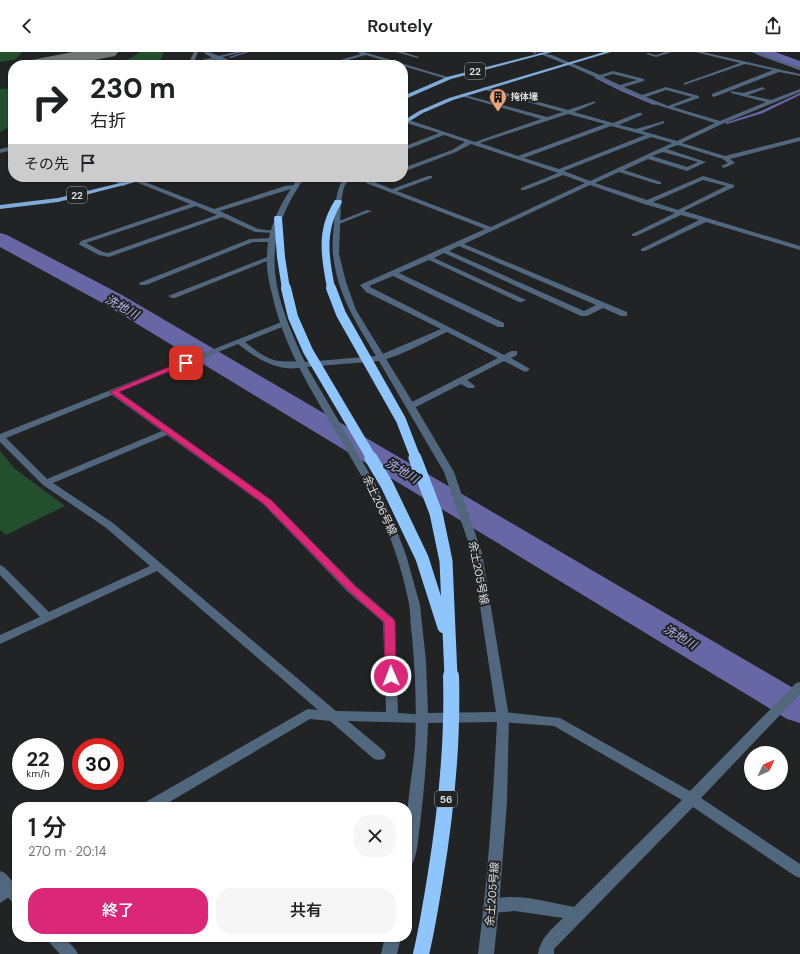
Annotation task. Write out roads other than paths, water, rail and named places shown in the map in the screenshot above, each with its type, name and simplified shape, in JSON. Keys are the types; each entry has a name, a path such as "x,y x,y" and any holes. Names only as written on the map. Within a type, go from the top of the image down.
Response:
{"highway":[{"path":"338,202 329,218 325,238 326,260 332,288 341,314 401,420 436,513 446,561 448,642"},
{"path":"278,218 275,258 287,293 293,317 308,351 387,485 422,558 448,642"},
{"name":"56","path":"421,954 426,935 443,833 450,746 451,684 448,642"}],"main road":[{"name":"22","path":"408,96 449,78 550,52"},
{"name":"22","path":"408,119 432,106 484,88 572,64 609,52"},
{"name":"22","path":"0,207 58,200 124,185 130,182"}],"street":[{"path":"206,52 224,60"},
{"path":"202,60 241,52"},
{"path":"359,52 385,60"},
{"path":"347,60 384,52"},
{"path":"398,52 417,58"},
{"path":"537,52 572,64 641,97 720,123"},
{"path":"648,54 656,56 670,52"},
{"path":"697,52 800,75"},
{"path":"753,52 800,69"},
{"path":"686,84 745,62"},
{"path":"420,70 434,66"},
{"path":"408,67 449,78"},
{"path":"714,70 721,71"},
{"path":"714,95 779,70"},
{"path":"600,77 613,72 642,80 620,87"},
{"path":"752,76 759,78"},
{"path":"691,78 698,80"},
{"path":"734,83 741,84"},
{"path":"484,88 678,143 725,158 732,163 724,166"},
{"path":"641,97 666,88 697,97 669,107"},
{"path":"731,98 763,88"},
{"path":"714,89 724,91"},
{"path":"526,369 368,290 364,285 429,258 720,123 800,90"},
{"path":"734,92 771,102"},
{"path":"463,95 546,119"},
{"path":"408,168 473,143 569,112 592,103"},
{"path":"517,158 640,114"},
{"path":"566,120 580,115"},
{"path":"408,122 561,172 612,192 800,248"},
{"path":"637,132 662,122"},
{"path":"408,147 445,133"},
{"path":"523,189 651,135"},
{"path":"725,158 800,139"},
{"path":"648,157 687,169 703,162 663,150"},
{"path":"408,163 419,164"},
{"path":"619,170 659,183"},
{"path":"392,191 430,177"},
{"path":"634,235 732,186 703,178 646,202"},
{"path":"118,182 124,185"},
{"path":"143,182 214,211 257,231 273,232"},
{"name":"余土206号線","path":"298,182 282,209 273,232 272,240 275,258 277,305 301,365 364,471 395,538 413,595 420,656 423,718 418,780 412,824"},
{"name":"余土205号線","path":"344,182 341,187 338,202 336,254 342,282 352,310 411,406 449,472 473,539 476,553 503,717 500,802 492,906 486,954"},
{"path":"368,182 491,229"},
{"path":"214,211 286,187 294,186"},
{"path":"515,186 532,192"},
{"path":"196,204 83,242 82,244 101,254 109,255 222,215"},
{"path":"337,223 369,210"},
{"path":"643,247 705,220"},
{"path":"143,283 252,240 272,240"},
{"path":"459,244 499,258 551,280 624,314"},
{"path":"444,251 584,314 603,303"},
{"path":"172,296 186,294 228,274 275,258"},
{"path":"429,258 522,300"},
{"path":"392,273 501,325"},
{"path":"228,274 235,278"},
{"path":"438,295 446,291"},
{"path":"486,318 496,314"},
{"path":"284,323 0,437 46,483 109,525 379,755"},
{"path":"238,341 266,361 278,365 301,365 381,358 448,329"},
{"path":"457,334 467,330"},
{"path":"411,406 514,353"},
{"path":"460,380 471,386"},
{"path":"114,392 167,432 267,502 352,589 389,621 392,717"},
{"path":"46,483 167,432"},
{"path":"0,640 157,567"},
{"path":"0,569 48,618"},
{"path":"546,954 547,946 577,914 673,819 800,686"},
{"path":"158,802 308,714 423,718 503,717 556,721 692,798 800,872"},
{"path":"0,877 11,891"},
{"path":"492,906 514,904 577,914"},
{"path":"59,942 70,954"},
{"path":"390,954 392,942"}],"waterway":[{"path":"230,57 248,52"},
{"path":"763,52 800,66"},
{"path":"596,77 655,104"},
{"path":"726,123 762,112 800,94"},
{"name":"洗地川","path":"0,239 114,300 800,709"}],"place":[{"name":"掩体壕","path":"498,112"}]}
